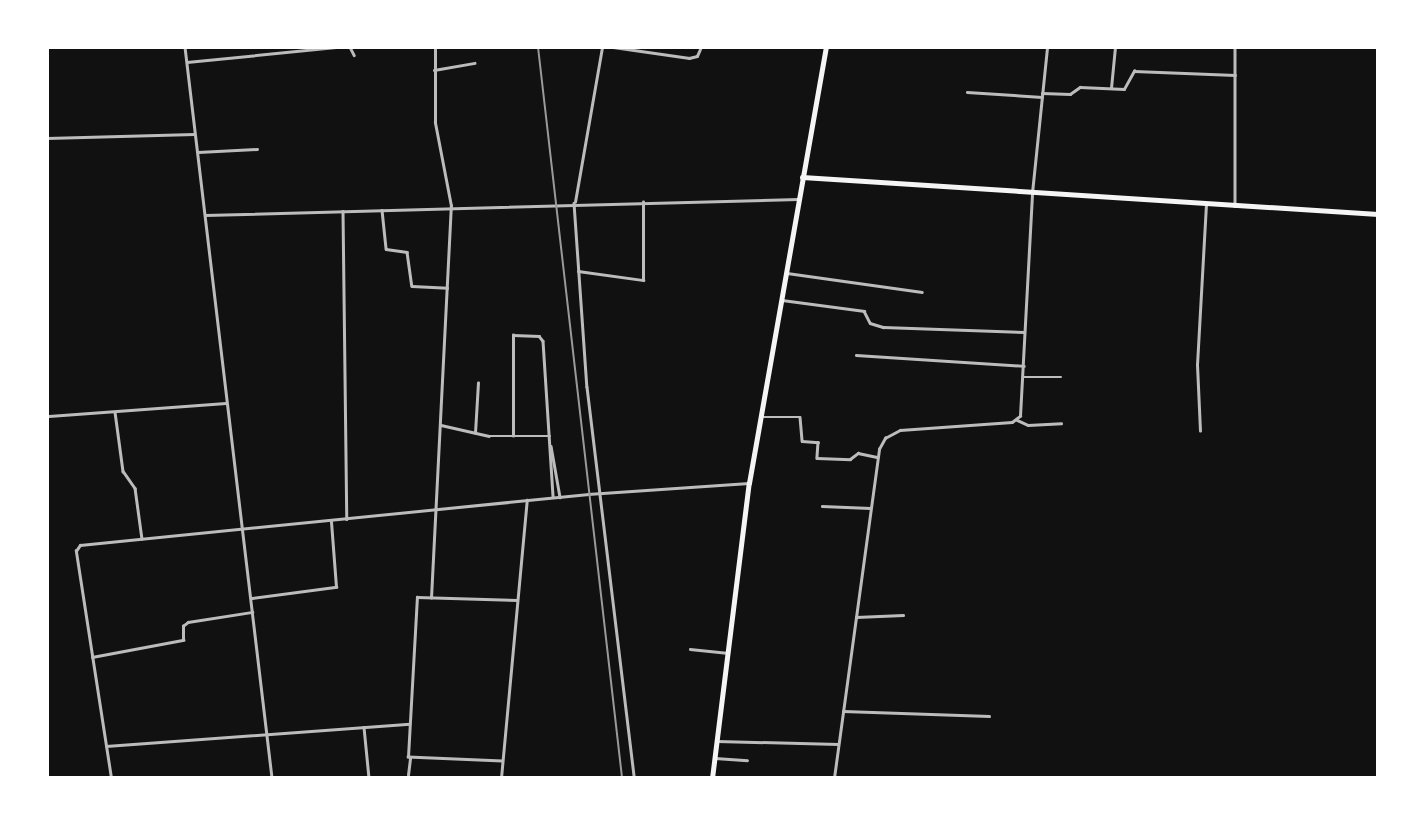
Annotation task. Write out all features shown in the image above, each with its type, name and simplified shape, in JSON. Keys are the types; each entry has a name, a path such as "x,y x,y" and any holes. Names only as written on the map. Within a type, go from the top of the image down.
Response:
{"main road":[{"path":"712,778 748,483 826,47"},
{"path":"802,177 1378,214"}],"street":[{"path":"185,47 272,778"},
{"path":"187,62 338,47"},
{"path":"350,47 354,55"},
{"path":"431,598 450,206 435,123 435,47"},
{"path":"602,47 575,202 578,271 600,493 634,778"},
{"path":"613,47 688,58 697,56 701,47"},
{"path":"1017,420 1024,366 1032,193 1048,47"},
{"path":"1111,88 1115,47"},
{"path":"1235,47 1235,206"},
{"path":"434,70 474,63"},
{"path":"967,92 1042,95 1070,94 1080,86 1124,89 1134,71 1235,75"},
{"path":"47,138 195,134"},
{"path":"198,152 257,149"},
{"path":"205,215 575,202 798,199"},
{"path":"578,271 643,280 643,201"},
{"path":"1200,431 1197,365 1206,204"},
{"path":"382,210 386,249 407,252 412,286 447,288"},
{"path":"343,211 347,519"},
{"path":"785,273 922,292"},
{"path":"780,300 864,312 870,323 883,327 1024,332"},
{"path":"513,436 513,338 520,334 539,335 543,341 553,498"},
{"path":"856,355 1024,366"},
{"path":"1023,377 1061,377"},
{"path":"475,433 478,383"},
{"path":"49,416 226,403"},
{"path":"116,412 123,471 135,488 142,538"},
{"path":"760,417 800,417 802,439 818,442 817,458 850,459 858,453 877,457"},
{"path":"834,778 877,457 884,438 900,430 1017,420 1028,425 1061,423"},
{"path":"441,425 475,433 550,436"},
{"path":"551,446 560,497"},
{"path":"111,778 76,549 142,538 527,500 748,483"},
{"path":"501,778 527,500"},
{"path":"822,506 870,509"},
{"path":"252,598 336,587 331,520"},
{"path":"408,775 417,597 517,600"},
{"path":"92,657 181,641 188,622 253,612"},
{"path":"856,617 903,615"},
{"path":"690,649 726,653"},
{"path":"843,711 989,716"},
{"path":"106,746 409,724"},
{"path":"364,727 369,778"},
{"path":"717,741 838,744"},
{"path":"410,758 502,761"},
{"path":"715,758 747,760"}],"railway":[{"path":"538,47 622,778"}]}
